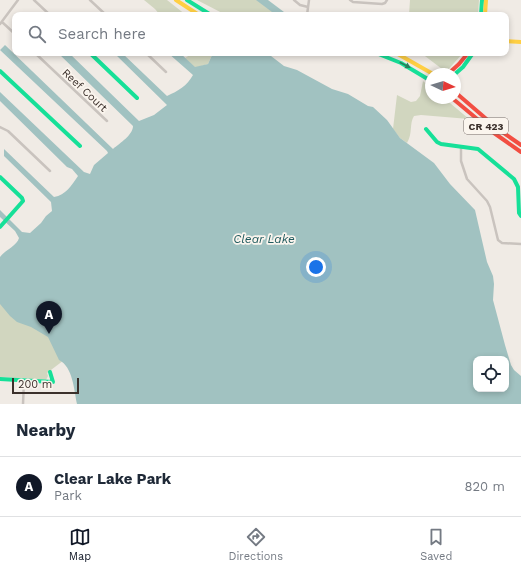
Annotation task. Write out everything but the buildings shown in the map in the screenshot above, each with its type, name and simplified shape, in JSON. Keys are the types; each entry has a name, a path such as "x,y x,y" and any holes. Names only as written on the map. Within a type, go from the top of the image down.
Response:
{"street":[{"path":"12,32 1,23 18,0"},
{"path":"34,0 47,12"},
{"path":"90,0 103,12"},
{"path":"176,0 194,12"},
{"path":"187,0 206,12"},
{"path":"294,0 300,5 308,7"},
{"path":"307,12 309,0"},
{"path":"350,0 353,2 382,4 387,0"},
{"path":"481,12 482,0"},
{"path":"485,12 486,0"},
{"path":"509,41 521,42"},
{"name":"Reef Court","path":"38,56 107,121"},
{"path":"93,56 137,98"},
{"path":"149,56 166,72"},
{"path":"383,56 409,67 425,77"},
{"path":"402,56 425,69"},
{"path":"455,68 466,56"},
{"path":"461,69 471,56"},
{"path":"0,71 80,146"},
{"name":"CR 423","path":"461,97 498,129 521,146"},
{"name":"CR 423","path":"459,104 494,133 521,152"},
{"path":"0,127 8,132 50,171"},
{"path":"426,129 437,142 441,144 478,149 514,179 518,187 519,213 521,216"},
{"path":"461,147 460,161 468,180 487,201 490,207 498,240 502,243 521,244"},
{"path":"0,177 22,198 22,204 0,227"},
{"path":"0,379 53,382 50,372"},
{"path":"23,404 24,380"}],"green space":[{"path":"144,0 167,0 182,12 158,12"},
{"path":"197,0 264,0 283,12 220,12"},
{"path":"410,0 479,0 478,12 409,12"},
{"path":"188,56 212,56 208,64 195,68 185,58"},
{"path":"425,56 460,56 450,68 441,68"},
{"path":"423,81 425,83 425,104 451,104 469,119 421,115 414,116 407,143 400,138 393,129 397,95 411,102 416,101 420,96"},
{"path":"0,285 68,357 47,373 48,376 46,380 0,377"}],"water":[{"path":"256,0 268,0 284,12 272,12"},
{"name":"Clear Lake","path":"5,45 12,52 12,56 16,56 113,149 129,136 133,126 61,56 72,56 139,121 154,115 167,105 117,56 125,56 167,96 182,88 193,75 171,56 183,56 195,67 208,64 212,56 271,56 284,66 297,70 332,89 348,94 368,106 373,107 387,120 400,138 434,163 450,184 475,210 487,262 493,276 493,300 508,356 473,356 473,392 509,392 509,358 514,370 521,376 521,404 77,404 70,373 64,363 59,360 48,337 31,327 17,322 0,304 0,257 18,241 19,238 15,231 0,217 0,210 22,232 30,233 52,211 51,202 4,156 4,149 54,197 65,192 78,176 0,101 0,92 84,172 90,174 94,165 108,153 0,50"}],"traffic: fast":[{"path":"187,0 206,12"},
{"path":"481,12 482,0"},
{"path":"93,56 137,98"},
{"path":"384,56 401,63 425,77"},
{"path":"461,69 471,56"},
{"path":"0,71 80,146"},
{"path":"426,129 437,142 441,144 478,149 514,179 518,187 519,213 521,216"},
{"path":"0,177 22,198 23,201 0,227"},
{"path":"0,379 53,382 50,372"}],"traffic: slow":[{"path":"176,0 194,12"},
{"path":"485,12 486,0"},
{"path":"509,41 521,42"},
{"path":"401,56 425,69"}],"traffic: jam":[{"path":"455,68 466,56"},
{"path":"461,97 498,129 521,145"},
{"path":"459,104 494,133 521,152"}],"place":[{"name":"Clear Lake Park","path":"49,334"}]}
